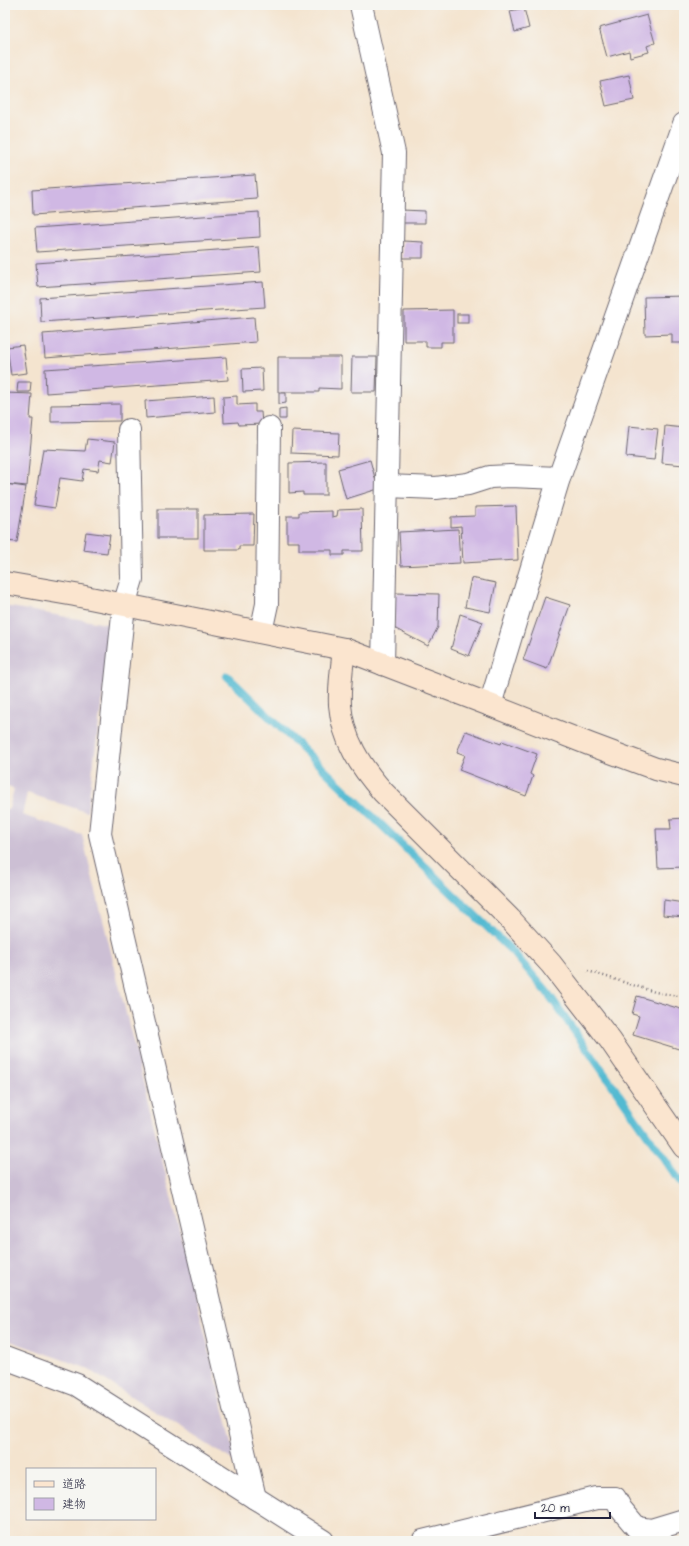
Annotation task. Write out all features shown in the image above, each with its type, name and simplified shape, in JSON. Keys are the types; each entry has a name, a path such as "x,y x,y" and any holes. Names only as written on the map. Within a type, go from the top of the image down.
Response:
{"street":[{"path":"361,5 394,153 383,664"},
{"path":"490,704 559,478 684,124"},
{"path":"261,632 267,604 269,428"},
{"path":"129,430 132,579 124,605 100,834 255,1498"},
{"path":"387,486 436,488 468,484 490,477 510,476 559,478"},
{"path":"5,583 75,595 344,649 490,704 589,744 656,769 684,776"},
{"path":"344,649 340,704 345,733 356,758 368,776 510,920 561,976 610,1040 684,1147"},
{"path":"5,1358 77,1385 323,1541"},
{"path":"423,1541 597,1498 615,1498 621,1509 637,1528 651,1530 684,1520"}],"path":[{"path":"561,976 580,969 655,992 684,997"}],"shaded area":[{"path":"5,606 112,625 87,812 27,793 22,815 82,835 237,1463 86,1368 5,1339 5,809 9,809 14,789 5,786"}],"building":[{"path":"508,5 521,5 521,6 508,9"},
{"path":"524,8 529,28 515,32 510,11"},
{"path":"647,15 655,43 647,46 649,52 630,57 629,51 607,57 599,28"},
{"path":"629,75 634,100 606,106 600,81"},
{"path":"255,175 257,199 33,215 32,190"},
{"path":"402,210 425,211 425,223 401,223"},
{"path":"259,212 260,237 37,252 35,228"},
{"path":"403,241 423,242 423,258 403,258"},
{"path":"259,247 261,272 38,287 36,263"},
{"path":"263,282 265,307 41,322 40,298"},
{"path":"684,296 684,343 672,343 672,334 645,335 644,297"},
{"path":"453,310 453,342 441,342 441,347 426,347 426,341 404,341 404,311"},
{"path":"457,314 468,314 468,323 457,323"},
{"path":"254,317 256,342 45,358 43,334"},
{"path":"23,345 27,373 11,375 7,347"},
{"path":"226,357 228,380 46,393 45,369"},
{"path":"278,357 341,357 341,389 319,388 319,392 278,392"},
{"path":"352,357 377,357 376,392 351,392"},
{"path":"262,368 263,391 243,392 242,369"},
{"path":"18,382 31,382 30,392 17,392"},
{"path":"5,393 32,394 30,419 33,419 27,486 5,484"},
{"path":"279,393 286,393 286,403 279,404"},
{"path":"214,396 215,412 146,418 145,401"},
{"path":"237,396 237,405 255,404 255,412 261,412 262,424 239,425 238,422 224,423 223,397"},
{"path":"120,404 120,421 51,422 51,405"},
{"path":"286,408 286,419 279,419 279,409"},
{"path":"629,426 658,429 654,460 626,457"},
{"path":"665,426 684,428 684,465 662,463"},
{"path":"292,431 339,433 338,455 291,453"},
{"path":"87,439 115,442 112,462 100,460 98,471 84,469 82,481 60,478 55,508 34,505 43,449 85,451"},
{"path":"370,460 378,489 346,499 338,469"},
{"path":"326,462 326,495 303,495 303,492 289,493 289,463"},
{"path":"5,484 26,487 17,542 5,541"},
{"path":"516,506 518,560 463,563 461,526 451,527 451,517 475,516 475,507"},
{"path":"158,509 198,509 198,538 158,538"},
{"path":"362,509 363,551 344,551 344,555 332,555 332,550 299,550 299,542 287,542 287,516 299,516 299,512 332,511 332,517 337,516 338,510"},
{"path":"254,514 253,546 239,546 239,550 204,550 204,515"},
{"path":"458,529 460,563 401,566 399,532"},
{"path":"86,532 110,535 107,553 83,550"},
{"path":"471,578 496,583 490,612 465,607"},
{"path":"395,593 439,594 438,627 428,646 394,628"},
{"path":"545,597 570,605 547,669 523,660"},
{"path":"460,614 483,622 469,656 451,649"},
{"path":"466,731 501,744 502,741 537,754 530,774 533,776 526,796 459,770 465,755 457,752"},
{"path":"684,818 684,867 658,868 656,829 671,829 670,819"},
{"path":"664,900 684,903 684,917 663,915"},
{"path":"637,996 684,1010 684,1043 682,1050 633,1035 639,1016 632,1014"}],"waterway":[{"path":"227,676 512,951 547,992 684,1187"}]}
